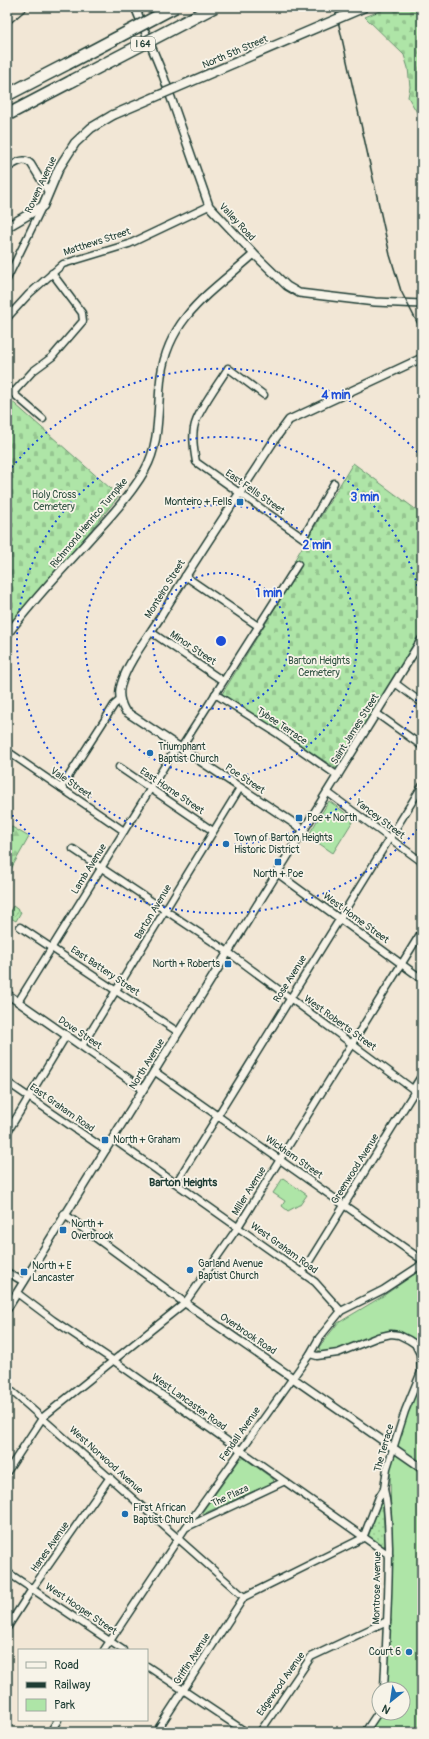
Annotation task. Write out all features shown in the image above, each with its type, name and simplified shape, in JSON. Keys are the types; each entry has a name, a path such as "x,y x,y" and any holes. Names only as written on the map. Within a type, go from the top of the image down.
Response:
{"highway":[{"name":"I 64","path":"7,95 175,7"},
{"name":"I 64","path":"7,115 214,7"}],"main road":[{"name":"North 5th Street","path":"112,115 365,7"},
{"name":"Rowen Avenue","path":"43,206 59,168 75,143 94,126 112,115"},
{"path":"8,224 43,206"}],"street":[{"name":"Valley Road","path":"135,7 163,75 209,206 254,254 287,286 299,293 375,302 422,304"},
{"path":"7,168 22,160 27,160 48,192"},
{"name":"Rowen Avenue","path":"7,279 43,206"},
{"name":"Matthews Street","path":"7,318 29,294 52,273 69,262 129,244 209,206"},
{"name":"Richmond Henrico Turnpike","path":"7,635 28,609 109,518 140,478 148,464 154,447 161,375 171,341 189,311 220,281 254,254"},
{"path":"13,393 33,371 52,357 83,321 82,313 52,273"},
{"name":"Monteiro Street","path":"120,700 119,694 123,679 151,632 185,576 289,420 422,358"},
{"name":"East Fells Street","path":"264,395 228,368 198,416 194,427 193,448 196,462 303,538 334,483"},
{"path":"7,388 43,419"},
{"name":"Lamb Avenue","path":"18,1002 124,831 215,694 298,564"},
{"path":"185,576 258,626"},
{"name":"Minor Street","path":"151,632 223,681"},
{"name":"Saint James Street","path":"304,830 422,638"},
{"path":"395,683 422,703"},
{"name":"Tybee Terrace","path":"215,694 278,734 338,776"},
{"path":"61,788 114,705 120,700"},
{"name":"Poe Street","path":"120,700 125,710 304,830"},
{"path":"376,713 422,746"},
{"name":"Vale Street","path":"7,751 124,831"},
{"name":"East Home Street","path":"119,767 213,831"},
{"name":"Rose Avenue","path":"176,1183 422,786"},
{"name":"Barton Avenue","path":"82,1046 240,788"},
{"name":"Yancey Street","path":"327,792 422,862"},
{"name":"North Avenue","path":"7,1309 64,1214 113,1139 304,830"},
{"name":"West Roberts Street","path":"73,848 228,952 422,1096"},
{"name":"West Home Street","path":"277,873 422,979"},
{"name":"East Battery Street","path":"20,927 178,1032"},
{"name":"Miller Avenue","path":"7,1472 43,1417 185,1303 238,1227 422,931"},
{"name":"Dove Street","path":"7,994 143,1089"},
{"path":"7,1133 66,1036"},
{"name":"Wickham Street","path":"154,1071 422,1261"},
{"name":"Greenwood Avenue","path":"302,1273 422,1075"},
{"name":"East Graham Road","path":"7,1082 106,1150"},
{"name":"West Graham Road","path":"113,1139 315,1282 340,1311"},
{"name":"Overbrook Road","path":"64,1214 185,1303 422,1468"},
{"name":"Fendall Avenue","path":"105,1649 178,1538 310,1354 319,1338 340,1311 383,1290 418,1267 422,1261"},
{"path":"7,1272 24,1282"},
{"name":"West Lancaster Road","path":"17,1293 53,1320 114,1361 389,1556"},
{"name":"The Terrace","path":"310,1354 318,1356 338,1353 378,1337 390,1334 405,1337 415,1344 421,1359 421,1372 405,1411 387,1468 384,1489 379,1497 363,1538"},
{"name":"West Norwood Avenue","path":"7,1387 43,1417 244,1597"},
{"name":"Hanes Avenue","path":"7,1628 32,1589 110,1477"},
{"name":"The Plaza","path":"186,1527 283,1482"},
{"name":"Montrose Avenue","path":"384,1489 387,1502 389,1556 384,1681"},
{"path":"244,1597 363,1538"},
{"name":"West Hooper Street","path":"7,1572 122,1649"},
{"name":"Griffin Avenue","path":"156,1732 244,1597"},
{"name":"Edgewood Avenue","path":"260,1732 311,1657 387,1620"},
{"path":"148,1667 246,1732"},
{"path":"50,1732 57,1721"},
{"path":"365,1732 372,1721"}],"green space":[{"path":"389,7 422,7 422,121 408,97 410,87 408,68 404,55 365,17"},
{"name":"Holy Cross Cemetery","path":"7,397 119,496 7,631"},
{"name":"Barton Heights Cemetery","path":"353,463 422,514 422,631 337,769 222,694 301,566 294,561"},
{"path":"329,801 354,819 333,853 308,836"},
{"path":"7,824 29,837 7,876"},
{"path":"13,906 21,912 16,921 7,916"},
{"path":"283,1178 307,1195 300,1205 288,1211 282,1206 285,1201 273,1193"},
{"path":"422,1269 422,1354 416,1344 406,1335 390,1331 343,1349 325,1352 318,1351 320,1350 319,1347 338,1323 383,1296"},
{"path":"422,1375 422,1732 369,1732 376,1721 411,1721 411,1681 387,1681 392,1574 390,1470 405,1418"},
{"path":"241,1458 244,1458 273,1479 274,1482 203,1514 203,1511"},
{"path":"380,1503 383,1505 385,1545 383,1547 368,1537"}],"railway":[{"path":"7,26 29,7"},
{"path":"335,7 390,255 401,291 422,332"}],"place":[{"name":"Monteiro + Fells","path":"240,502"},
{"name":"Triumphant Baptist Church","path":"150,753"},
{"name":"Poe + North","path":"299,818"},
{"name":"Town of Barton Heights Historic District","path":"226,844"},
{"name":"North + Poe","path":"278,862"},
{"name":"North + Roberts","path":"228,964"},
{"name":"North + Graham","path":"105,1140"},
{"name":"North + Overbrook","path":"63,1230"},
{"name":"Garland Avenue Baptist Church","path":"190,1270"},
{"name":"North + E Lancaster","path":"24,1272"},
{"name":"First African Baptist Church","path":"125,1514"},
{"name":"Court 6","path":"409,1652"}],"district":[{"name":"Barton Heights","path":"183,1182"}]}
